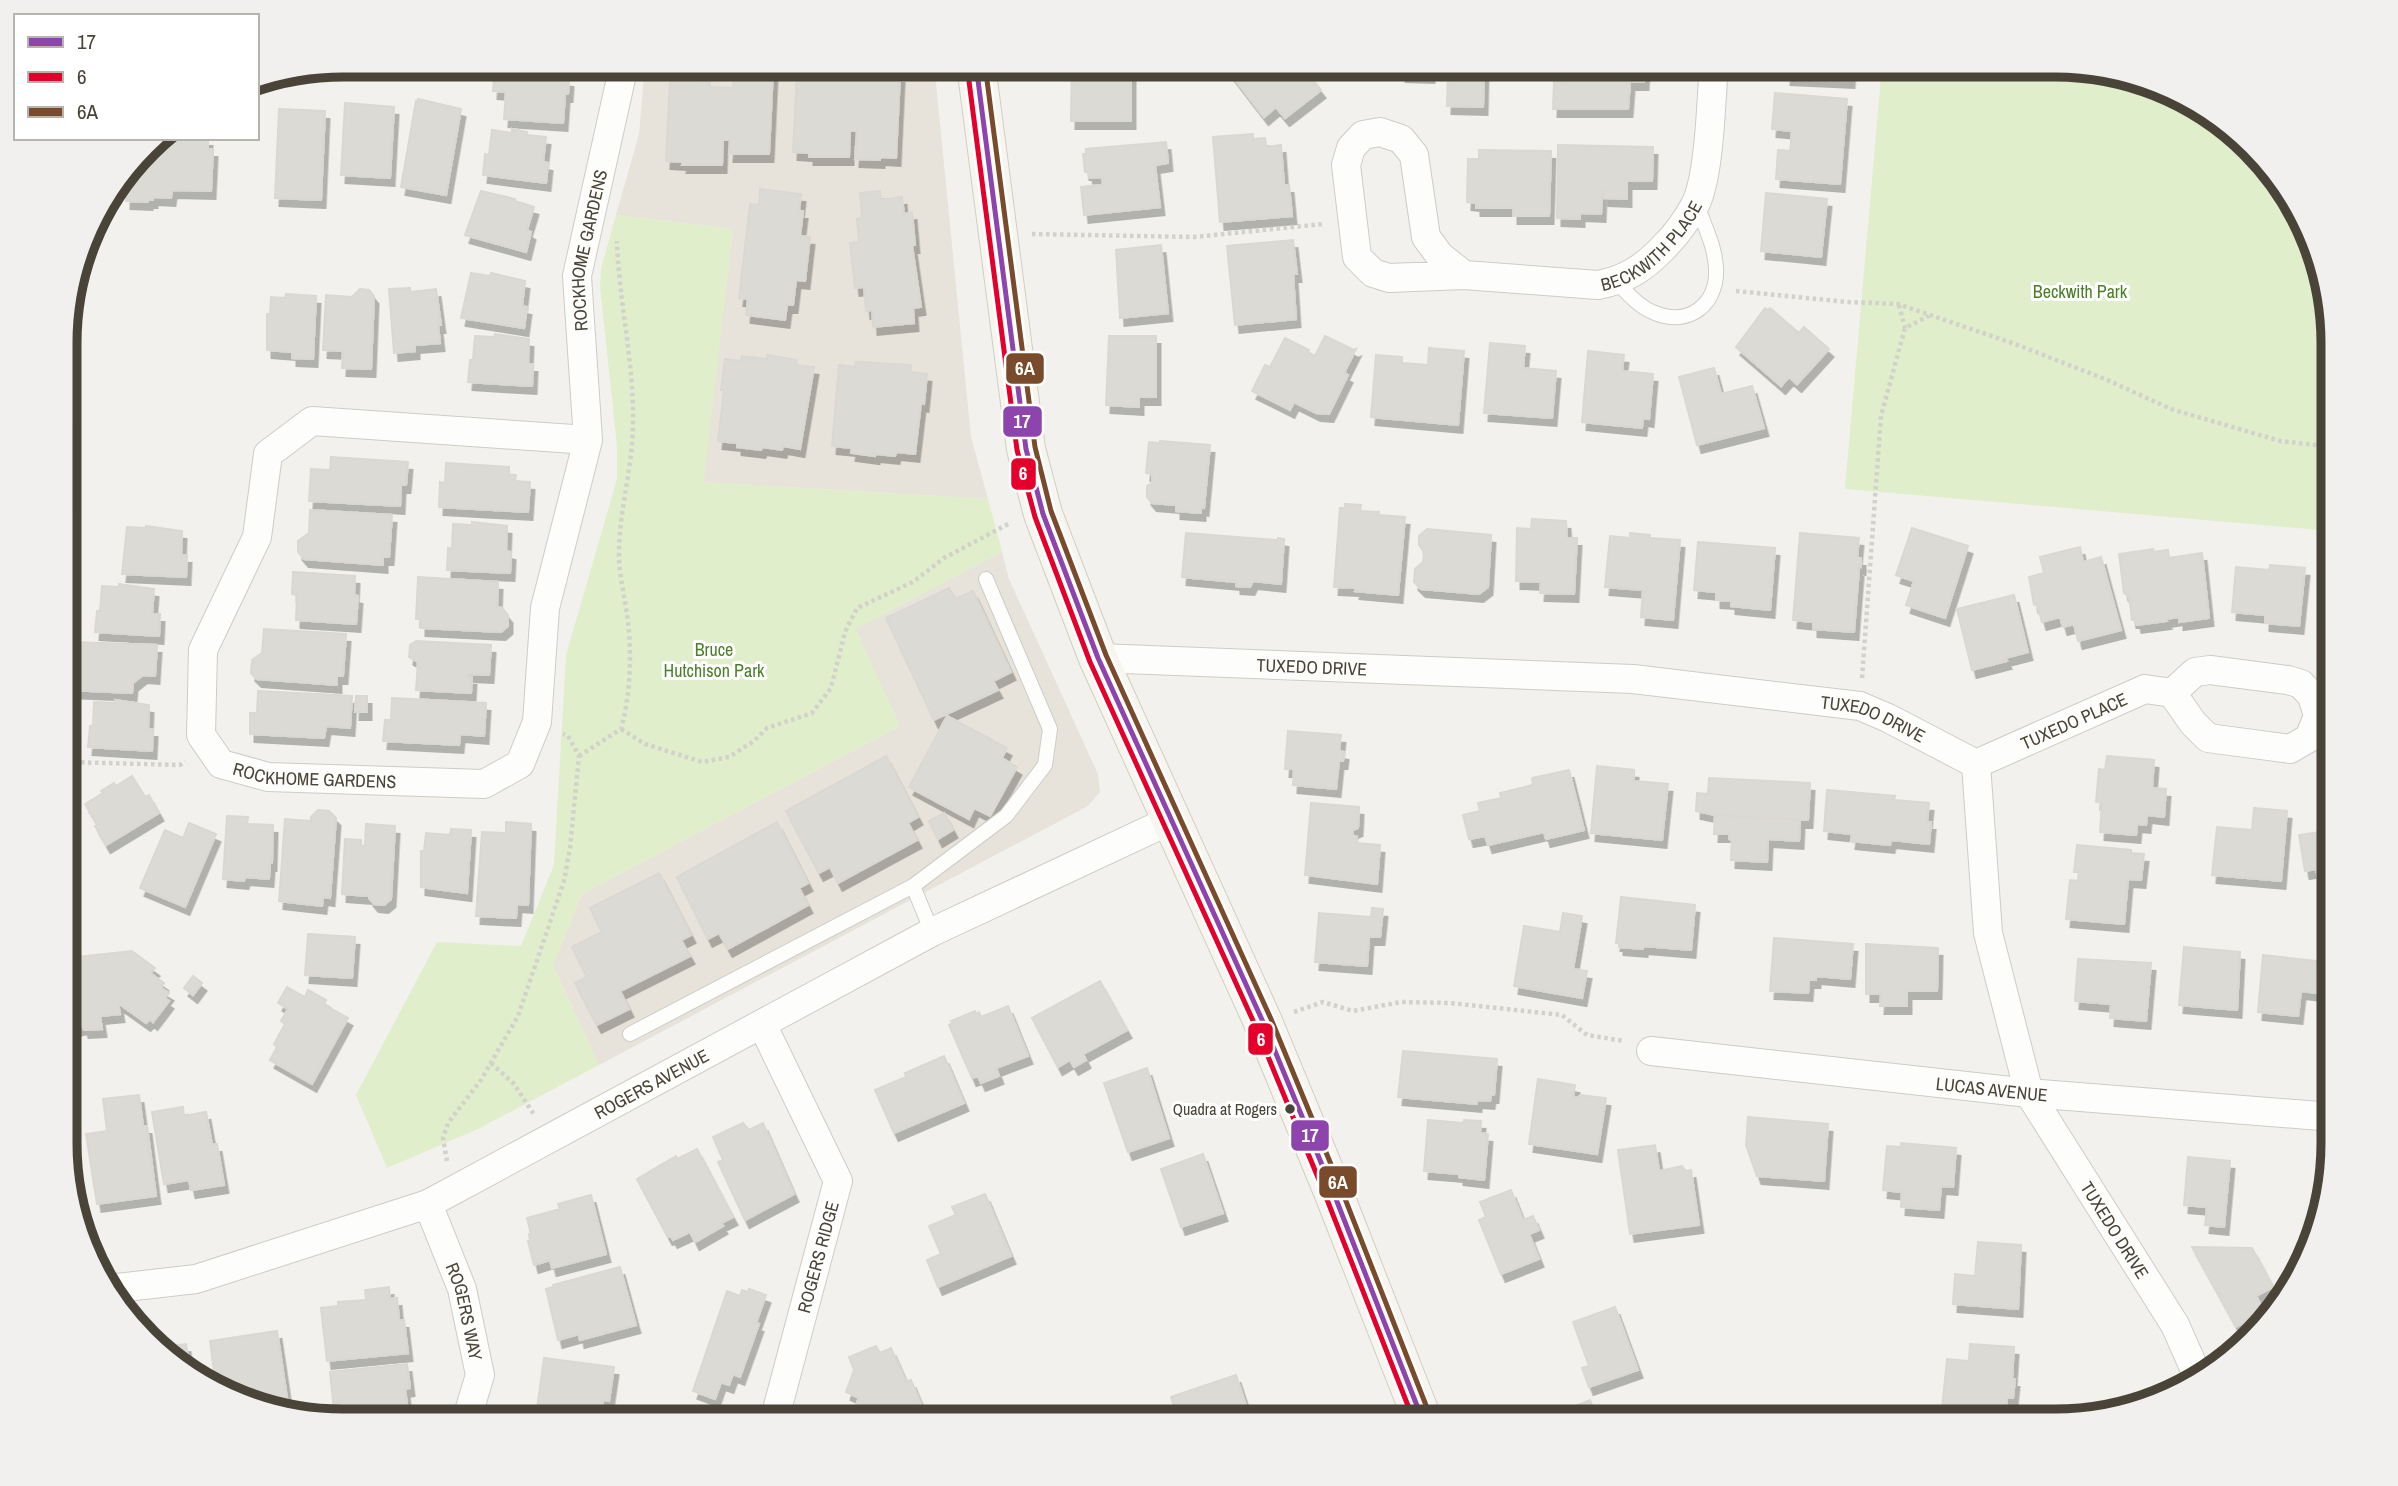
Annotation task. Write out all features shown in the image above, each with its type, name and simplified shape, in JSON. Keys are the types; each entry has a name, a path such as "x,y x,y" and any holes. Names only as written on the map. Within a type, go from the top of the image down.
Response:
{"main road":[{"path":"978,77 1026,449 1043,514 1098,657 1263,1022 1418,1409"}],"street":[{"name":"ROCKHOME GARDENS","path":"205,740 221,764 268,777 484,784 520,764 537,722 545,608 588,440 577,276 621,77"},
{"name":"BECKWITH PLACE","path":"1464,275 1440,256 1426,237 1414,155 1401,139 1380,132 1363,135 1351,148 1346,165 1357,257 1373,273 1390,278 1464,275 1598,285 1617,282 1652,260 1672,239 1696,203 1704,173 1713,77"},
{"path":"205,740 201,735 204,650 257,537 268,454 312,421 588,440"},
{"name":"TUXEDO DRIVE","path":"1098,657 1633,679 1860,706 1976,764 1988,933 2029,1093 2175,1325 2195,1369"},
{"path":"2210,670 2288,680 2301,684 2312,696 2318,716 2309,738 2290,749 2208,738 2193,723 2172,693 2195,673 2210,670"},
{"name":"TUXEDO PLACE","path":"1976,764 2146,689 2172,693"},
{"name":"ROGERS AVENUE","path":"120,1288 196,1279 428,1203 932,932 1173,819"},
{"name":"ROGERS RIDGE","path":"762,1024 838,1181 777,1409"},
{"name":"LUCAS AVENUE","path":"1651,1051 2029,1093 2321,1116"},
{"name":"ROGERS WAY","path":"428,1203 462,1289 480,1375 470,1409"}],"lane":[{"path":"1617,282 1640,306 1669,317 1685,316 1700,309 1710,299 1716,268 1713,249 1696,203"},
{"path":"630,1034 913,886 1006,816 1045,765 1050,729 986,579"},
{"path":"913,886 932,932"}],"path":[{"path":"579,756 621,729 626,708 630,651 628,621 621,589 620,533 631,463 633,420 616,234 610,224 591,214"},
{"path":"998,238 1034,233 1194,237 1352,221"},
{"path":"1714,289 1847,302 1898,304 2015,344 2105,379 2171,409 2280,441 2321,446"},
{"path":"1860,706 1881,416 1905,328 1898,304"},
{"path":"1905,328 1930,315"},
{"path":"621,729 645,744 693,760 702,762 729,757 754,741 767,727 812,713 831,688 845,632 858,608 913,582 944,558 1003,525 1043,514"},
{"path":"457,1188 447,1161 443,1138 448,1123 481,1080 518,1016 564,881 570,848 579,756 568,736 537,722"},
{"path":"77,762 180,765 205,740"},
{"path":"1263,1022 1323,1002 1353,1011 1401,1002 1450,1003 1562,1015 1587,1035 1623,1041 1651,1051"},
{"path":"491,1063 514,1084 553,1138"}],"shaded area":[{"path":"644,77 935,77 971,437 988,499 703,482 733,229 616,215 639,134"},
{"path":"1002,552 1009,579 1098,774 1100,792 1088,806 599,1065 553,965 582,894 900,726 855,629"}],"green space":[{"name":"Beckwith Park","path":"1881,77 2055,77 2089,79 2124,86 2172,104 2217,132 2243,155 2276,195 2301,241 2312,274 2319,309 2321,530 1845,489"},
{"name":"Bruce Hutchison Park","path":"616,215 733,229 704,482 988,499 1002,552 856,629 900,726 582,894 553,965 599,1065 478,1129 387,1168 356,1095 437,942 521,946 554,865 566,655 617,479 617,446 600,287 601,269"}],"building":[{"path":"494,77 569,79 563,123 504,119 506,92 493,91"},
{"path":"734,77 773,77 769,154 729,154 730,140 723,140 722,165 682,165 683,162 666,161 670,79 710,81 710,87 733,88"},
{"path":"797,77 900,77 896,158 855,159 857,131 850,131 849,157 809,157 809,153 793,152"},
{"path":"1072,77 1131,77 1131,121 1071,121"},
{"path":"1233,77 1311,77 1321,90 1285,118 1276,107 1264,117"},
{"path":"1448,77 1484,77 1483,107 1447,106"},
{"path":"1564,77 1644,77 1644,82 1630,82 1628,109 1553,109 1554,82 1564,82"},
{"path":"1786,77 1850,77 1850,80"},
{"path":"1775,93 1847,99 1840,184 1776,179 1778,150 1790,151 1792,131 1772,129"},
{"path":"418,99 461,109 446,195 401,187"},
{"path":"345,103 394,107 390,178 341,175"},
{"path":"279,109 325,111 321,200 275,198"},
{"path":"512,129 527,132 526,135 546,137 543,162 548,163 546,183 483,175 485,154 489,155 492,130 512,133"},
{"path":"1253,134 1253,139 1265,138 1266,147 1281,145 1284,185 1289,185 1292,216 1220,222 1213,137"},
{"path":"172,140 208,140 208,149 213,149 211,191 172,190 171,198 153,197 153,200 148,202 126,201 126,189 132,181"},
{"path":"1166,142 1168,163 1155,165 1160,207 1084,215 1081,187 1103,185 1102,177 1089,178 1088,172 1085,172 1083,154 1086,154 1086,149"},
{"path":"1558,145 1653,147 1652,181 1627,181 1627,199 1604,198 1602,191 1601,214 1580,213 1580,219 1557,218"},
{"path":"1479,150 1551,151 1549,216 1513,216 1513,208 1476,208 1476,203 1467,202 1468,159 1479,159"},
{"path":"760,189 801,194 799,211 803,211 800,236 810,237 805,281 796,280 793,305 787,305 785,320 746,315 748,299 739,298 750,204 759,205"},
{"path":"481,191 515,199 534,207 527,230 531,232 526,252 465,235"},
{"path":"880,191 881,200 902,197 904,214 912,212 915,245 912,245 921,307 913,308 914,323 873,327 872,310 866,311 864,287 855,288 850,243 859,242 857,219 862,218 860,193"},
{"path":"1766,193 1827,199 1821,257 1761,251"},
{"path":"1293,240 1297,274 1293,274 1296,319 1235,325 1227,246"},
{"path":"1161,245 1168,313 1120,318 1116,250"},
{"path":"471,273 490,276 491,273 525,281 522,306 527,307 524,328 461,318"},
{"path":"410,288 410,292 436,289 441,325 438,325 440,343 415,345 415,351 394,353 389,289"},
{"path":"360,289 369,290 374,296 371,369 342,368 343,351 323,350 326,295 352,297"},
{"path":"286,294 316,296 313,359 292,358 292,352 267,350 267,314 270,314 271,297 285,298"},
{"path":"1765,308 1770,308 1799,333 1804,327 1829,349 1797,384 1789,377 1781,386 1736,347"},
{"path":"495,334 529,339 528,364 533,364 532,386 468,382 475,336 494,337"},
{"path":"1109,336 1156,336 1156,397 1139,397 1139,407 1106,405"},
{"path":"1325,336 1356,349 1344,373 1348,375 1329,414 1316,413 1294,402 1290,410 1252,391 1265,365 1270,367 1285,338 1315,356"},
{"path":"1490,343 1525,346 1523,368 1556,371 1552,418 1484,413"},
{"path":"1429,348 1464,351 1458,425 1371,417 1376,355 1402,357 1402,363 1428,365"},
{"path":"1588,351 1624,355 1622,371 1653,374 1649,419 1643,418 1642,428 1582,422"},
{"path":"767,355 797,360 796,365 814,367 800,449 783,446 782,450 762,447 761,450 718,441 725,359 741,361 742,356 767,359"},
{"path":"856,362 911,365 910,372 927,374 915,454 896,452 895,456 875,456 851,453 852,448 832,446 839,365 855,367"},
{"path":"1714,368 1721,394 1752,386 1764,428 1697,445 1679,377"},
{"path":"1149,442 1210,445 1204,508 1201,507 1201,513 1176,511 1176,505 1152,503 1147,497 1147,486 1152,483 1152,474 1146,473"},
{"path":"331,457 408,462 406,485 401,485 400,506 309,501 311,469 330,470"},
{"path":"446,463 509,467 509,475 516,475 515,481 530,482 528,512 439,507 440,482 445,483"},
{"path":"1345,504 1361,505 1360,511 1405,517 1398,595 1334,587 1340,508 1345,508"},
{"path":"310,510 392,515 389,557 383,557 383,565 304,559 298,552 298,541 309,533"},
{"path":"1532,519 1566,521 1567,538 1577,538 1574,594 1540,593 1541,582 1516,581 1517,528 1531,529"},
{"path":"472,522 507,526 506,551 511,552 510,573 447,570 448,548 452,549 453,524 472,525"},
{"path":"146,526 182,531 181,555 187,555 186,577 122,574 127,527"},
{"path":"1912,528 1968,546 1945,618 1906,605 1914,581 1896,575"},
{"path":"1427,529 1491,535 1488,587 1479,594 1421,589 1414,582 1415,569 1423,562 1424,552 1419,545 1419,536"},
{"path":"1186,533 1276,540 1275,544 1278,538 1284,539 1281,584 1253,581 1250,587 1236,586 1236,582 1182,577"},
{"path":"1630,533 1650,535 1650,538 1680,540 1673,620 1641,617 1643,590 1605,587 1610,536 1630,538"},
{"path":"1800,533 1859,538 1857,558 1861,558 1861,567 1857,566 1859,569 1854,632 1813,629 1813,622 1793,620"},
{"path":"1698,542 1775,548 1770,610 1731,606 1731,601 1716,600 1716,592 1694,590"},
{"path":"2080,547 2083,562 2101,557 2121,630 2078,641 2074,624 2063,627 2060,617 2042,622 2037,604 2034,605 2029,577 2044,573 2040,557"},
{"path":"2153,549 2154,552 2168,550 2169,558 2202,553 2209,618 2179,622 2179,617 2137,625 2136,620 2132,620 2129,597 2124,593 2119,554"},
{"path":"2270,565 2305,568 2299,626 2265,623 2265,615 2232,612 2236,567 2269,570"},
{"path":"293,572 355,576 354,595 358,596 356,624 296,620 297,595 292,594"},
{"path":"418,577 498,582 497,607 502,608 508,615 508,626 501,632 421,628 421,619 416,619"},
{"path":"119,584 154,589 152,614 160,614 159,636 95,632 102,586 119,587"},
{"path":"949,588 955,599 973,591 1011,672 993,681 998,690 934,720 886,618"},
{"path":"2014,595 2028,652 2005,658 2007,661 1972,670 1957,609"},
{"path":"264,629 346,634 343,676 337,676 337,685 257,679 251,673 252,660 262,653"},
{"path":"416,641 491,645 489,675 467,674 467,677 472,677 471,693 416,690 418,662 409,657 410,645"},
{"path":"77,642 157,645 155,676 143,675 133,683 132,693 77,690"},
{"path":"258,691 352,696 350,728 326,726 324,738 250,734 250,713 257,713"},
{"path":"356,696 367,696 367,712 355,712"},
{"path":"392,698 486,703 484,736 460,734 459,745 383,741 385,720 391,720"},
{"path":"115,700 149,705 148,729 153,729 152,751 88,747 90,726 93,726 94,702 115,703"},
{"path":"947,716 1007,748 1002,758 1017,767 990,816 974,808 969,819 909,787"},
{"path":"1288,731 1341,735 1339,751 1344,752 1343,761 1339,761 1336,789 1293,785 1294,769 1285,769"},
{"path":"886,756 918,817 908,823 917,840 838,883 830,867 819,873 786,811"},
{"path":"2107,756 2154,760 2152,788 2166,789 2164,817 2147,815 2146,825 2137,824 2136,835 2100,832 2102,803 2096,802 2099,769 2105,770"},
{"path":"1597,766 1634,770 1634,781 1668,784 1662,840 1591,833"},
{"path":"1569,770 1584,830 1546,839 1544,832 1488,845 1485,836 1469,839 1463,815 1480,811 1478,803 1501,798 1500,793 1533,785 1532,778"},
{"path":"132,776 145,797 149,795 159,813 106,845 85,804 114,783 116,786"},
{"path":"1709,778 1810,783 1808,820 1715,815 1696,811 1697,793 1708,794"},
{"path":"1827,790 1895,796 1894,800 1929,803 1929,844 1891,840 1890,845 1851,841 1852,834 1824,831"},
{"path":"1311,803 1359,807 1358,828 1353,830 1352,835 1357,837 1356,843 1380,845 1377,884 1305,875"},
{"path":"2254,808 2287,811 2281,881 2212,875 2217,827 2252,830"},
{"path":"318,810 329,811 336,818 330,898 323,897 322,906 279,901 285,819 311,821 311,817"},
{"path":"944,813 953,830 938,839 929,821"},
{"path":"1715,815 1800,820 1799,841 1768,839 1767,862 1731,860 1732,840 1729,839 1729,834 1714,834"},
{"path":"227,816 248,817 247,824 273,825 269,879 223,879"},
{"path":"506,822 531,824 528,905 517,904 516,918 476,916 482,832 506,833"},
{"path":"777,822 808,883 799,888 808,905 728,949 719,933 708,939 677,877"},
{"path":"189,823 216,834 185,907 140,888 165,830 183,838"},
{"path":"366,824 395,826 391,899 384,905 374,904 369,896 342,894 345,839 361,840 361,846 365,846"},
{"path":"451,829 471,830 467,893 421,887 421,851 424,851 426,833 450,835"},
{"path":"2321,832 2321,878 2318,878 2316,869 2305,871 2299,835"},
{"path":"2077,845 2131,850 2131,853 2144,854 2141,880 2128,879 2124,924 2066,919 2070,880 2078,881 2079,872 2074,872"},
{"path":"659,873 691,935 681,940 690,956 620,991 629,1009 597,1025 575,983 587,977 572,947 602,932 590,908"},
{"path":"1621,897 1695,905 1691,950 1619,947 1619,943 1616,943"},
{"path":"1372,908 1383,909 1380,937 1369,937 1367,966 1315,962 1319,913 1371,917"},
{"path":"1563,913 1582,916 1573,969 1587,971 1582,998 1514,986 1524,926 1560,932"},
{"path":"308,934 355,937 352,978 305,975"},
{"path":"1774,938 1853,944 1850,979 1816,976 1816,980 1809,980 1808,993 1770,991"},
{"path":"1866,944 1938,948 1937,991 1907,991 1907,1006 1880,1006 1881,994 1866,994"},
{"path":"2184,947 2240,952 2237,1010 2179,1005"},
{"path":"132,951 155,968 150,973 164,983 161,988 169,993 165,998 169,1001 153,1022 150,1019 146,1023 118,1003 120,1014 100,1016 102,1029 77,1028 77,957"},
{"path":"2263,955 2321,962 2321,994 2301,991 2298,1016 2258,1012"},
{"path":"2078,959 2151,963 2146,1021 2110,1018 2111,1004 2075,1001"},
{"path":"193,976 202,983 193,995 184,988"},
{"path":"1100,981 1127,1030 1083,1054 1086,1060 1074,1067 1070,1060 1058,1067 1032,1018"},
{"path":"287,987 305,997 308,990 326,1000 324,1005 348,1018 312,1084 270,1060 277,1047 274,1044 285,1024 281,1021 288,1009 278,1003"},
{"path":"1008,1006 1028,1056 996,1068 999,1076 981,1083 978,1076 972,1078 949,1025 951,1021 975,1011 976,1014 979,1012 981,1017"},
{"path":"1403,1051 1497,1059 1494,1095 1491,1095 1490,1101 1477,1100 1477,1104 1398,1097"},
{"path":"944,1056 964,1103 894,1133 875,1090"},
{"path":"1147,1068 1169,1138 1128,1152 1104,1083"},
{"path":"1538,1079 1575,1085 1573,1097 1579,1098 1580,1095 1606,1098 1597,1154 1529,1144"},
{"path":"139,1095 143,1126 147,1126 156,1196 97,1204 86,1134 107,1131 103,1099"},
{"path":"183,1107 184,1116 206,1112 212,1145 217,1144 224,1185 191,1190 189,1180 164,1184 152,1112"},
{"path":"1748,1117 1828,1124 1824,1181 1757,1176 1746,1145"},
{"path":"1428,1120 1463,1123 1464,1120 1481,1121 1480,1133 1488,1134 1484,1180 1459,1177 1459,1174 1424,1171"},
{"path":"743,1123 749,1130 763,1123 794,1194 745,1220 718,1162 723,1160 713,1137"},
{"path":"1901,1143 1956,1148 1953,1187 1941,1186 1939,1210 1901,1207 1902,1192 1883,1190 1887,1146 1901,1147"},
{"path":"1655,1145 1659,1171 1682,1166 1686,1171 1691,1170 1699,1225 1630,1234 1618,1150"},
{"path":"697,1149 733,1217 695,1242 690,1232 673,1240 671,1236 668,1237 637,1179 676,1156 677,1159"},
{"path":"1203,1154 1223,1213 1181,1227 1161,1169"},
{"path":"2188,1157 2230,1161 2224,1227 2205,1225 2207,1207 2184,1205"},
{"path":"1511,1190 1523,1220 1533,1216 1539,1230 1529,1234 1539,1259 1501,1274 1479,1220 1486,1217 1480,1202"},
{"path":"985,1194 1011,1256 938,1287 927,1260 941,1254 929,1226 956,1215 952,1207"},
{"path":"591,1195 606,1254 552,1268 550,1260 534,1265 528,1241 531,1234 527,1218 560,1209 558,1204"},
{"path":"1978,1242 2021,1245 2018,1309 1953,1304 1955,1274 1975,1276"},
{"path":"2192,1247 2252,1248 2273,1287 2256,1296 2263,1309 2258,1314 2236,1327"},
{"path":"620,1267 636,1325 580,1340 579,1334 558,1340 546,1289"},
{"path":"389,1287 390,1299 397,1298 399,1320 404,1320 408,1353 327,1361 321,1308 338,1306 338,1302 366,1300 365,1290"},
{"path":"749,1289 766,1295 740,1377 733,1374 729,1385 721,1382 715,1399 693,1391 727,1291 740,1296 742,1290 748,1292"},
{"path":"1615,1307 1638,1370 1589,1387 1582,1368 1589,1366 1573,1322"},
{"path":"277,1331 287,1398 274,1400 241,1389 215,1376 210,1341"},
{"path":"186,1344 188,1359 181,1354 171,1346"},
{"path":"1970,1344 2014,1347 2013,1398 2007,1398 2006,1409 1942,1409 1947,1359 1969,1361"},
{"path":"876,1346 880,1353 891,1348 906,1382 911,1380 923,1409 854,1409 859,1398 846,1392 854,1370 849,1357"},
{"path":"544,1358 614,1367 609,1401 603,1400 602,1409 537,1409"},
{"path":"407,1364 410,1388 405,1389 407,1404 402,1405 402,1409 334,1408 330,1372"},
{"path":"1236,1375 1247,1409 1175,1409 1171,1397"},
{"path":"1590,1400 1593,1409 1568,1409"}],"transit line":[{"name":"6","path":"968,77 1017,450 1035,517 1090,662 1255,1025 1409,1409"},
{"name":"17","path":"978,77 1026,449 1043,514 1098,658 1263,1022 1418,1409"},
{"name":"6A","path":"987,77 1035,447 1051,511 1106,655 1271,1019 1427,1409"}],"place":[{"name":"Quadra at Rogers","path":"1290,1109"}]}
